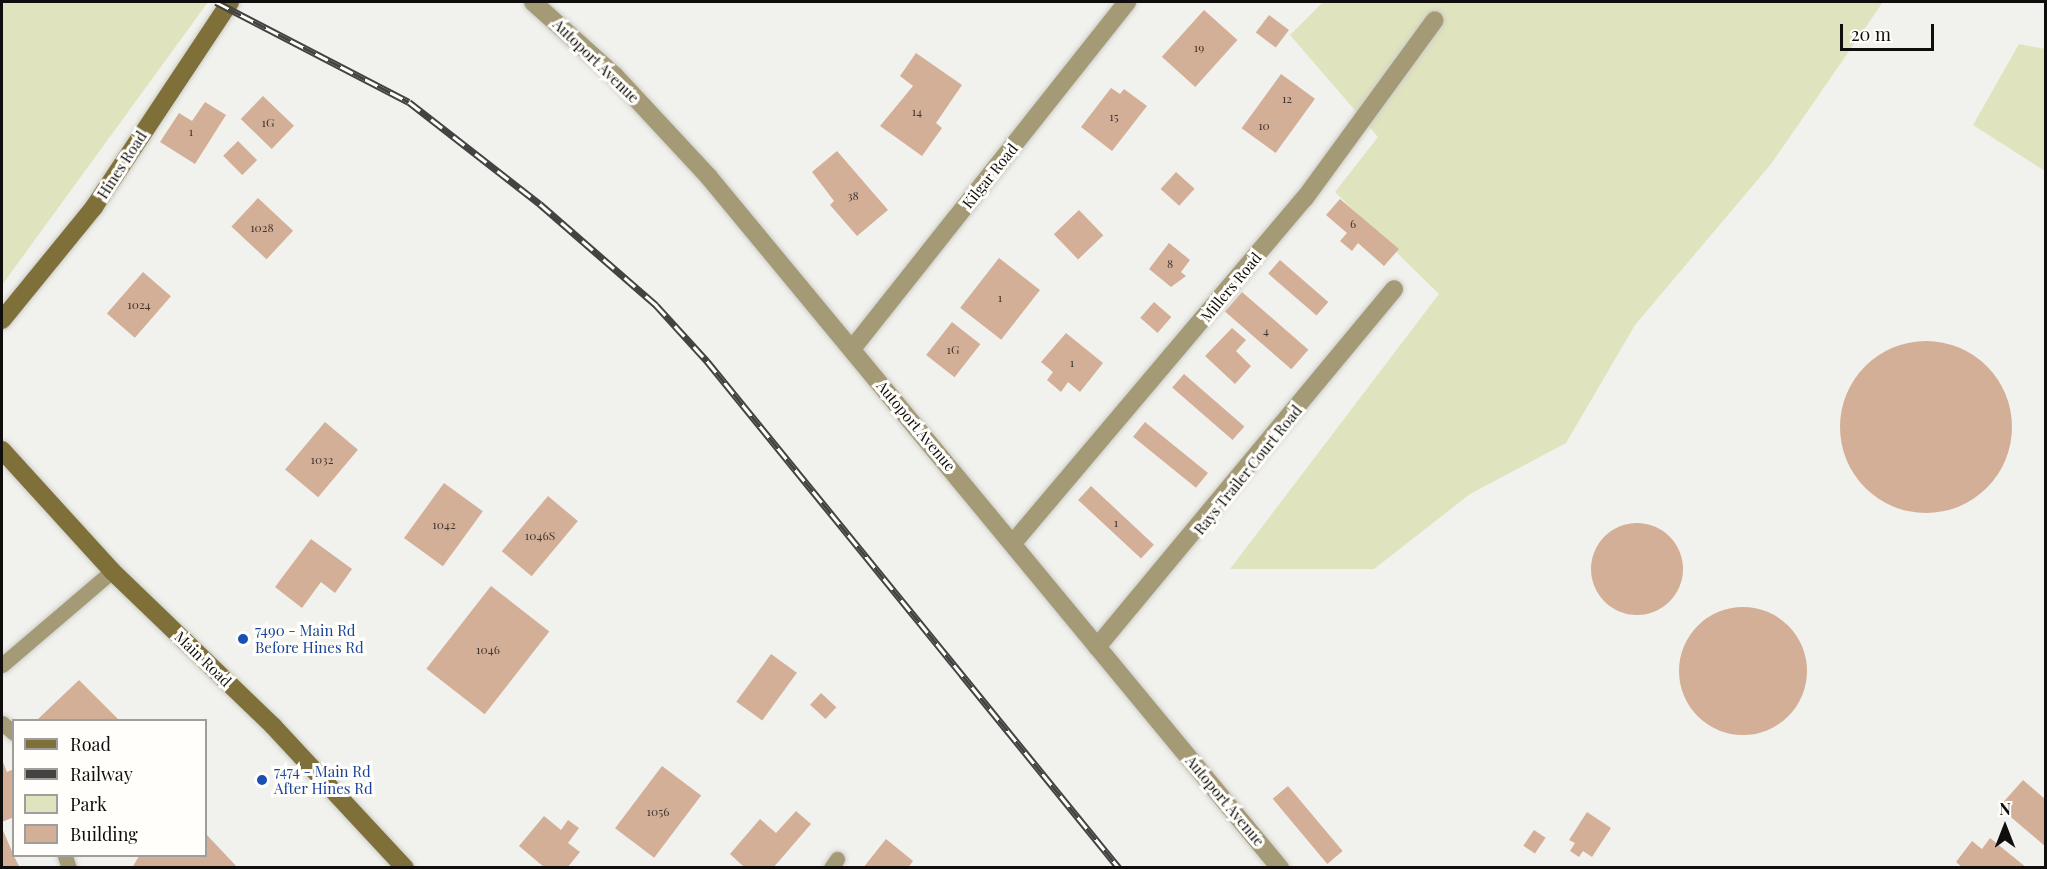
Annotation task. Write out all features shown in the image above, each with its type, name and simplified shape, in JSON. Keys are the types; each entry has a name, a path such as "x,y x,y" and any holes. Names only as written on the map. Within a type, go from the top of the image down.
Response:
{"main road":[{"name":"Hines Road","path":"2,320 94,207 230,2"},
{"name":"Main Road","path":"2,450 112,572 273,726 405,867"}],"street":[{"name":"Kilgar Road","path":"852,349 1127,2"},
{"name":"Autoport Avenue","path":"539,4 615,76 708,176 1280,867"},
{"name":"Millers Road","path":"1012,543 1305,198 1435,20"},
{"name":"Rays Trailer Court Road","path":"1097,647 1394,289"}],"lane":[{"path":"2,665 112,572"}],"green space":[{"path":"2,2 208,2 2,285"},
{"path":"1323,2 1883,2 1771,164 1635,325 1566,443 1470,494 1374,569 1230,569 1439,294 1335,192 1378,137 1290,35"},
{"path":"2019,44 2045,49 2045,171 1973,125"}],"building":[{"path":"1204,10 1237,40 1195,87 1162,57"},
{"path":"1269,15 1289,30 1276,48 1256,33"},
{"path":"916,53 962,85 936,123 942,128 922,156 880,126 913,86 900,76"},
{"path":"1281,74 1315,99 1276,153 1242,128"},
{"path":"1111,88 1120,94 1124,89 1147,106 1112,151 1081,127"},
{"path":"263,96 294,126 272,149 241,119"},
{"path":"205,102 226,115 195,164 160,142 179,113 192,121"},
{"path":"238,141 257,160 242,175 223,156"},
{"path":"837,151 888,210 857,236 830,205 834,201 812,172"},
{"path":"1176,172 1195,189 1179,206 1161,189"},
{"path":"258,198 293,231 267,259 231,227"},
{"path":"1340,199 1399,249 1384,266 1358,243 1352,251 1340,241 1347,233 1326,215"},
{"path":"1079,210 1103,235 1078,259 1054,234"},
{"path":"1169,243 1190,260 1181,272 1186,276 1171,287 1149,269"},
{"path":"999,258 1040,290 1001,340 960,308"},
{"path":"1280,260 1328,302 1316,316 1268,274"},
{"path":"143,272 171,296 135,338 107,314"},
{"path":"1242,292 1308,350 1291,369 1225,312"},
{"path":"1154,302 1171,317 1158,333 1140,318"},
{"path":"952,322 980,344 955,377 926,355"},
{"path":"1232,328 1246,340 1236,351 1251,366 1235,384 1205,356"},
{"path":"1066,333 1103,363 1080,392 1068,382 1061,392 1047,380 1053,372 1041,362"},
{"path":"1926,341 1959,348 1987,366 2005,394 2012,427 2005,460 1987,488 1959,506 1926,513 1893,506 1865,488 1847,460 1840,427 1847,394 1865,366 1893,348"},
{"path":"1184,374 1244,426 1233,440 1172,388"},
{"path":"325,422 358,450 318,497 285,469"},
{"path":"1145,422 1208,473 1196,488 1133,437"},
{"path":"444,483 483,511 443,566 404,538"},
{"path":"1091,486 1154,545 1141,559 1078,500"},
{"path":"548,496 578,521 532,576 502,551"},
{"path":"1637,523 1655,526 1670,536 1680,551 1683,569 1680,587 1670,602 1655,612 1637,615 1619,612 1604,602 1594,587 1591,569 1594,551 1604,536 1619,526"},
{"path":"311,539 352,569 335,593 321,582 302,608 275,587"},
{"path":"491,586 549,632 485,714 426,669"},
{"path":"1743,607 1767,612 1788,626 1802,647 1807,671 1802,695 1788,716 1767,730 1743,735 1719,730 1698,716 1684,695 1679,671 1684,647 1698,626 1719,612"},
{"path":"771,654 797,673 762,721 736,702"},
{"path":"79,680 118,719 38,719"},
{"path":"821,693 836,707 825,719 810,705"},
{"path":"2,760 7,772 12,770 12,818 2,822"},
{"path":"662,766 701,795 654,858 615,828"},
{"path":"2023,780 2046,800 2046,847 1999,807"},
{"path":"1288,786 1343,851 1327,864 1273,799"},
{"path":"796,811 811,824 773,868 745,868 730,854 760,819 776,833"},
{"path":"1587,812 1611,828 1592,857 1583,851 1579,857 1570,851 1575,843 1569,840"},
{"path":"544,816 561,830 568,820 579,828 568,843 580,852 567,868 545,868 519,846"},
{"path":"2,828 12,851 12,857 14,857 20,868 2,868"},
{"path":"1534,830 1546,838 1535,854 1523,846"},
{"path":"207,835 238,868 132,868 138,857 207,857"},
{"path":"1990,838 2027,868 1963,868 1956,862 1972,841 1982,849"},
{"path":"886,839 913,861 908,868 863,868"}],"railway":[{"path":"216,2 409,102 540,204 656,305 707,361 1119,868"}],"place":[{"name":"7490 - Main Rd Before Hines Rd","path":"243,639"},
{"name":"7474 - Main Rd After Hines Rd","path":"262,780"}]}
